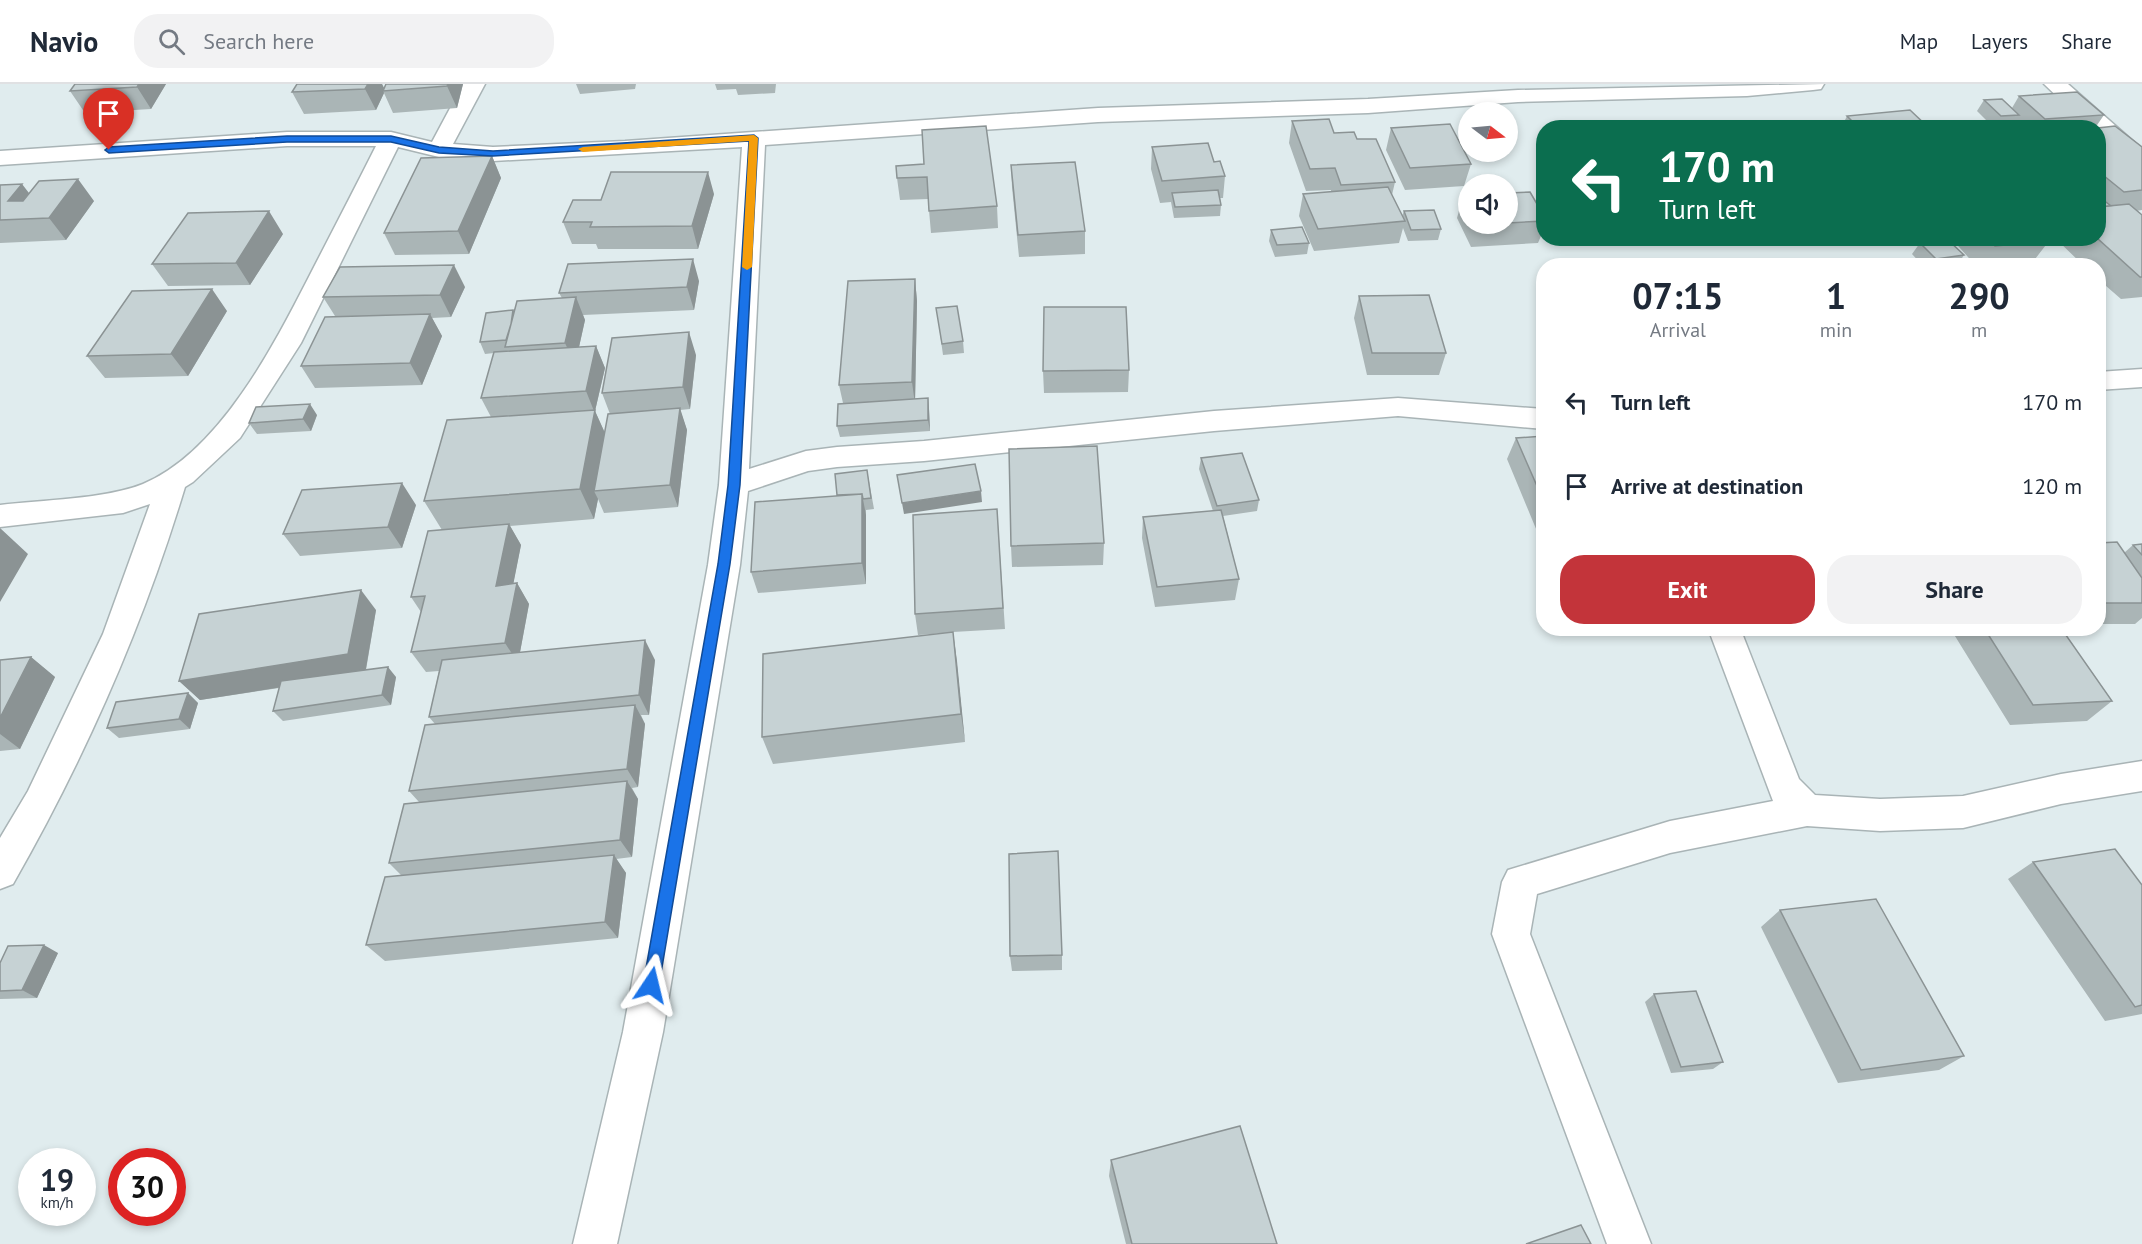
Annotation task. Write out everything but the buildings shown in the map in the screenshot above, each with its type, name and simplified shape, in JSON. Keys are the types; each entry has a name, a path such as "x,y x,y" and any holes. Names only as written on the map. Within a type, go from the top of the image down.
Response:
{"street":[{"path":"439,150 474,84"},
{"path":"0,158 287,139 391,139 439,150 493,154 1098,115 1368,106 1518,96 1747,90 1813,84"},
{"path":"2055,84 2095,120"},
{"path":"2106,130 2142,160"},
{"path":"595,1244 643,1032 722,576 734,485 723,457 730,338 754,138"},
{"path":"0,516 123,502 171,484 230,431 282,353 391,139"},
{"path":"2106,380 2142,378"},
{"path":"734,485 794,465 837,457 924,451 1214,421 1398,407 1536,418"},
{"path":"0,872 41,802 119,634 150,551 171,484"},
{"path":"1727,636 1785,789 1807,810"},
{"path":"1629,1244 1511,934 1521,882 1670,837 1807,810 1880,815 1963,812 2061,789 2142,776"}],"slow traffic":[{"path":"583,149 754,138 747,267"}],"route":[{"path":"109,150 287,139 391,139 439,150 493,154 754,138 734,485 724,564 651,985"}]}
